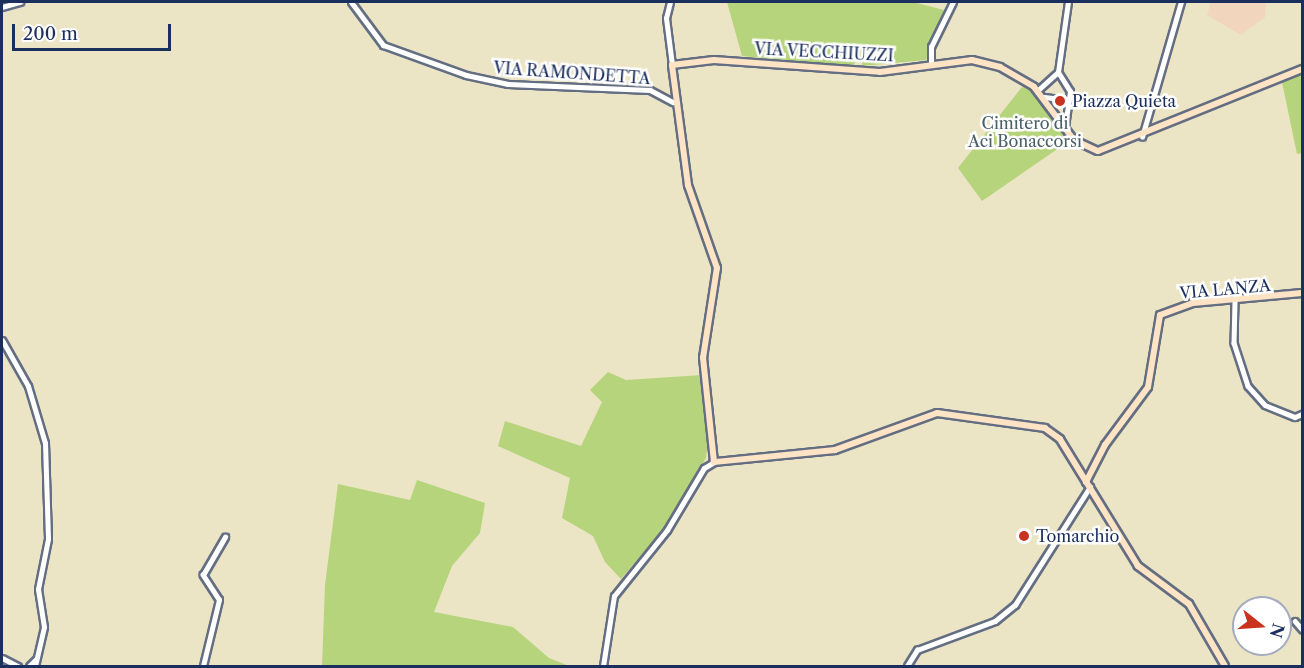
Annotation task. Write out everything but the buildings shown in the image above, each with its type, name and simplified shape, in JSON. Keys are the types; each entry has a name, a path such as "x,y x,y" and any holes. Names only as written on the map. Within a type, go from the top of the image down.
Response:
{"main road":[{"name":"VIA VECCHIUZZI","path":"672,65 724,60 880,72 959,59 987,63 1038,90"},
{"path":"672,65 673,102 683,132 688,185 717,268 703,358 714,462 835,450 920,416 957,413 1045,428 1060,439 1143,572 1189,604 1225,666"},
{"path":"1038,90 1065,127 1093,151 1142,137 1302,69"},
{"name":"VIA LANZA","path":"1088,484 1105,445 1148,387 1160,315 1193,303 1235,302 1302,293"}],"street":[{"path":"2,7 20,2"},
{"name":"VIA RAMONDETTA","path":"351,2 383,45 466,75 508,84 650,90 673,102"},
{"name":"VIA RAMONDETTA","path":"670,2 666,18 672,65"},
{"path":"931,64 931,47 953,2"},
{"path":"1038,90 1058,72 1068,2"},
{"path":"1142,137 1180,2"},
{"path":"1058,72 1070,91 1065,127"},
{"path":"1044,97 1069,100"},
{"path":"1235,302 1234,343 1248,386 1265,405 1295,417 1302,414"},
{"path":"2,340 28,386 45,443 48,539 38,589 44,627 35,666"},
{"path":"603,666 614,596 667,530 704,468 714,462"},
{"path":"907,666 917,650 995,621 1015,605 1088,484"},
{"path":"203,666 219,600 203,575 225,537"},
{"path":"1295,621 1302,629"},
{"path":"2,658 18,666"},
{"path":"28,666 37,658"}],"shaded area":[{"path":"1211,2 1266,2 1265,17 1241,35 1207,15"}],"green space":[{"path":"727,2 913,2 944,10 926,60 862,66 863,59 856,58 854,66 742,56"},
{"path":"1302,73 1302,153 1297,154 1282,82"},
{"name":"Cimitero di Aci Bonaccorsi","path":"1022,87 1033,90 1069,141 982,201 958,168"},
{"path":"608,372 626,380 702,375 709,435 706,458 665,527 621,579 605,562 593,536 562,518 570,478 498,446 505,421 581,446 602,402 590,390"},
{"path":"417,480 485,503 480,533 452,566 434,612 513,627 549,658 569,666 322,666 325,585 338,484 410,500"}],"place":[{"name":"Piazza Quieta","path":"1060,101"},
{"name":"Tomarchio","path":"1024,536"}]}
